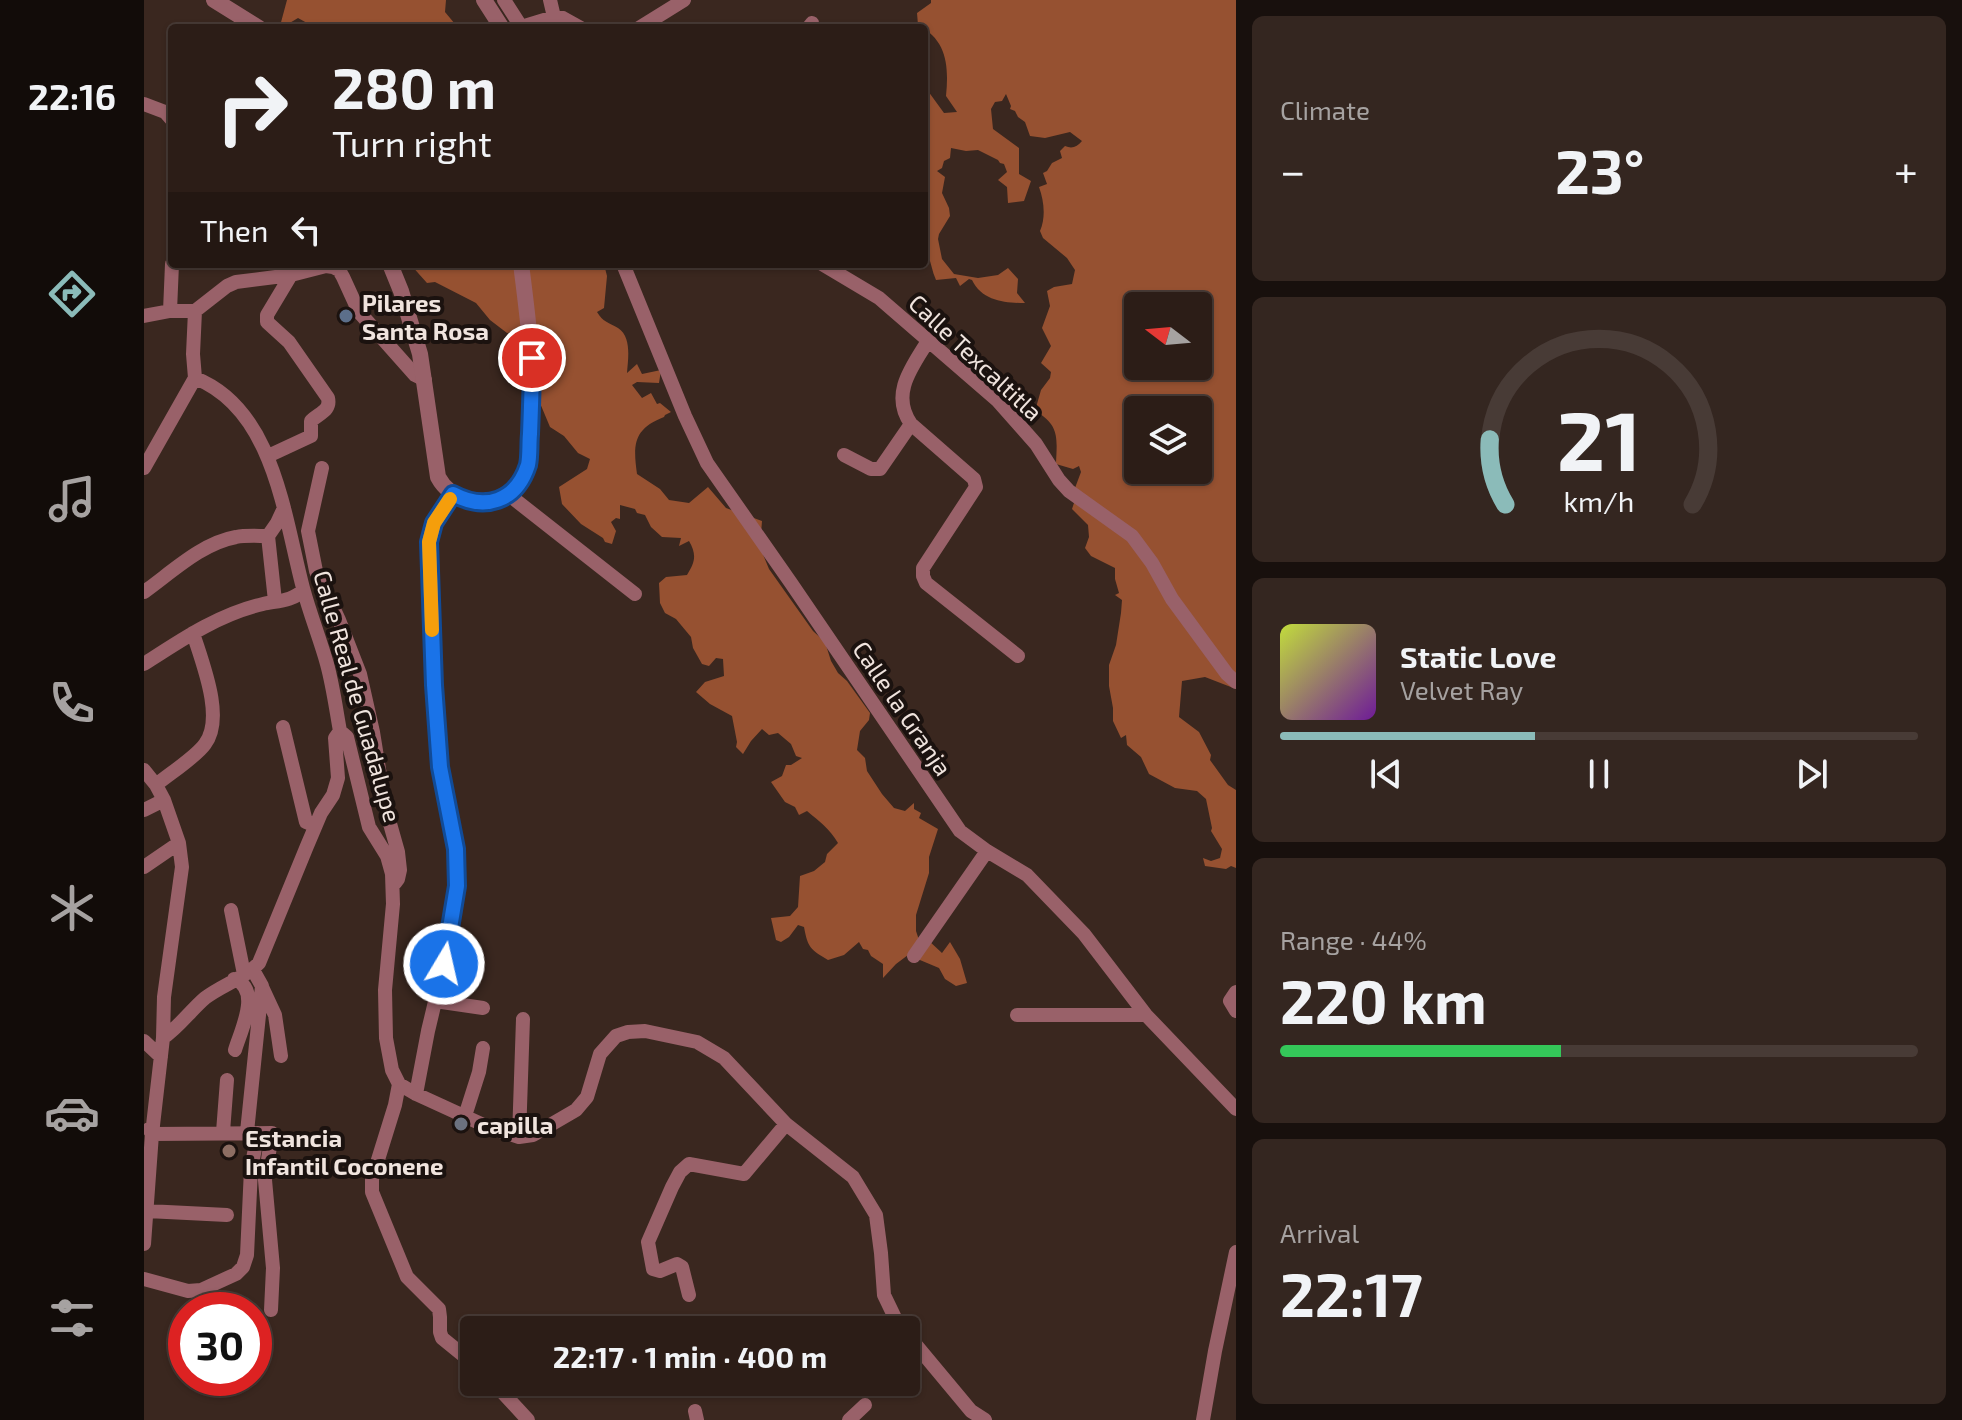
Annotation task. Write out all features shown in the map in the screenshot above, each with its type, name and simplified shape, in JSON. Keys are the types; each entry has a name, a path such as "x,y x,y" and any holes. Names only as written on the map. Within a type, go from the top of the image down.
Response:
{"street":[{"path":"214,0 253,24"},
{"path":"484,0 499,24"},
{"path":"504,0 518,24"},
{"path":"550,0 554,17"},
{"path":"645,24 684,0"},
{"path":"535,24 554,17 574,24"},
{"path":"144,104 168,115"},
{"path":"170,311 172,268"},
{"path":"144,316 170,311 195,311 236,282 318,268"},
{"path":"335,268 339,270 359,312 406,365 425,380"},
{"path":"391,268 411,324 425,380 438,477 453,494 479,503 496,502 509,495 528,464 532,358 521,268"},
{"name":"Calle la Granja","path":"625,268 707,463 960,831 1027,875 1084,934 1146,1015 1236,1109"},
{"name":"Calle Texcaltitla","path":"829,268 879,298 998,401 1036,444 1069,491 1132,536 1152,563 1172,599 1236,682"},
{"path":"268,456 311,436 311,421 328,408 328,398 289,342 267,322 266,318 291,275"},
{"path":"144,468 195,378 195,311"},
{"path":"928,341 907,377 902,394 904,415 976,482 976,487 923,568 923,576 926,583 1018,656"},
{"name":"Calle Real de Guadalupe","path":"195,378 209,384 235,405 268,456 303,590 327,665 340,731 347,737 369,827 387,856 392,887 392,919 385,990 386,1038 392,1070 399,1084"},
{"path":"844,455 871,469 880,469 911,424"},
{"path":"322,468 308,531 316,571 360,674 385,806 399,861 398,879 392,887"},
{"path":"416,1094 457,886 456,849 440,767 429,542 434,523 453,494"},
{"path":"509,495 635,594"},
{"path":"275,601 268,536 284,508"},
{"path":"144,592 201,551 222,541 239,536 268,536"},
{"path":"144,664 218,620 260,604 294,598 303,590"},
{"path":"144,1244 148,1128 161,1057 164,997 182,867 179,843 164,800 148,775 204,746 213,725 212,706 193,633"},
{"path":"283,727 306,822 317,822"},
{"path":"163,1038 204,999 259,963 317,822 333,795 338,778 335,738 340,731"},
{"path":"144,810 164,800"},
{"path":"144,867 179,843"},
{"path":"914,956 987,851"},
{"path":"231,910 244,974 240,981 248,998 235,1050"},
{"path":"244,974 262,986 275,1015 281,1056"},
{"path":"144,1279 188,1291 201,1290 236,1274 243,1267 247,1255 262,986"},
{"path":"1236,992 1230,1001 1236,1011"},
{"path":"435,1001 483,1008"},
{"path":"1017,1015 1146,1015"},
{"path":"519,1137 523,1019"},
{"path":"460,1353 442,1338 439,1309 407,1277 372,1192 372,1179 399,1084 488,1127 519,1137 533,1135 576,1110 587,1097 600,1054 616,1036 628,1032 645,1031 688,1039 724,1058 786,1124 853,1177 876,1215 884,1295 894,1316"},
{"path":"144,1041 161,1057"},
{"path":"465,1116 483,1048"},
{"path":"223,1132 227,1080"},
{"path":"689,1295 682,1267 677,1264 660,1271 653,1269 648,1242 680,1172 689,1164 744,1174 786,1124"},
{"path":"148,1128 272,1133 265,1180 273,1268 272,1292"},
{"path":"147,1211 227,1215"},
{"path":"1203,1420 1236,1252"},
{"path":"920,1350 971,1411 985,1420"},
{"path":"506,1396 528,1420"},
{"path":"849,1420 865,1405"}],"shaded area":[{"path":"287,0 446,0 445,12 455,24 307,24 298,18 288,24 281,24"},
{"path":"931,0 1236,0 1236,689 1205,677 1182,681 1179,717 1199,732 1211,755 1210,760 1228,785 1236,790 1236,868 1205,866 1203,858 1211,861 1220,858 1222,849 1211,831 1206,799 1197,791 1175,788 1149,774 1141,757 1127,745 1126,735 1121,738 1113,721 1109,665 1116,645 1122,600 1115,595 1119,593 1115,568 1091,556 1085,548 1089,537 1088,525 1072,509 1081,472 1079,466 1073,469 1056,464 1053,427 1035,411 1041,390 1051,372 1041,363 1051,346 1042,328 1050,306 1047,291 1072,284 1075,270 1067,258 1043,238 1040,231 1044,209 1039,187 1047,184 1043,173 1062,158 1060,151 1065,146 1074,147 1082,141 1070,132 1045,138 1030,136 1025,122 1010,109 1006,94 1002,101 995,102 991,109 993,129 1019,148 1019,174 1031,181 1024,201 1008,203 1007,187 998,180 1007,172 1004,164 978,150 951,148 950,158 937,171 945,177 942,193 950,216 938,239 942,259 954,274 978,278 998,275 1008,268 1018,279 1017,293 1025,303 988,297 969,279 960,286 956,278 936,280 928,256 928,91 944,113 957,112 946,96 944,55 928,31 928,24 918,24 917,13"},
{"path":"414,268 605,268 604,308 597,312 625,337 627,373 637,364 642,374 661,370 659,383 637,382 632,385 642,398 651,393 657,404 671,412 646,427 637,439 637,474 660,489 669,500 689,503 708,487 726,508 762,521 760,547 769,569 813,631 825,642 838,673 870,713 869,720 860,731 857,750 865,758 867,771 894,808 905,811 914,803 914,809 921,813 919,818 938,829 916,915 916,931 921,946 928,940 942,953 950,942 960,959 967,983 956,986 945,979 939,968 908,955 883,978 883,964 863,949 859,942 844,955 828,960 811,947 804,927 798,925 789,937 781,942 776,940 771,918 790,916 798,907 800,876 814,871 825,862 827,854 838,843 828,829 807,811 799,815 771,782 782,776 786,765 802,758 796,756 791,744 778,733 769,735 762,729 743,754 736,747 732,716 696,692 705,682 724,676 723,659 716,658 709,666 702,664 691,637 676,619 665,613 660,603 659,583 666,577 687,575 694,558 689,541 679,546 681,538 662,537 651,527 645,515 620,505 620,519 611,522 616,531 612,544 581,524 562,504 559,487 587,469 590,459 578,453 564,436 550,427 532,384 535,338 521,331 507,333 490,320 476,303 435,282 427,283"}],"slow traffic":[{"path":"432,630 429,542 434,523 450,499"}],"place":[{"name":"Pilares Santa Rosa","path":"346,316"},
{"name":"capilla","path":"461,1124"},
{"name":"Estancia Infantil Coconene","path":"229,1151"}],"route":[{"path":"444,964 457,886 456,849 440,767 429,542 434,523 453,494 466,501 496,502 509,495 521,479 528,464 532,358"}]}
